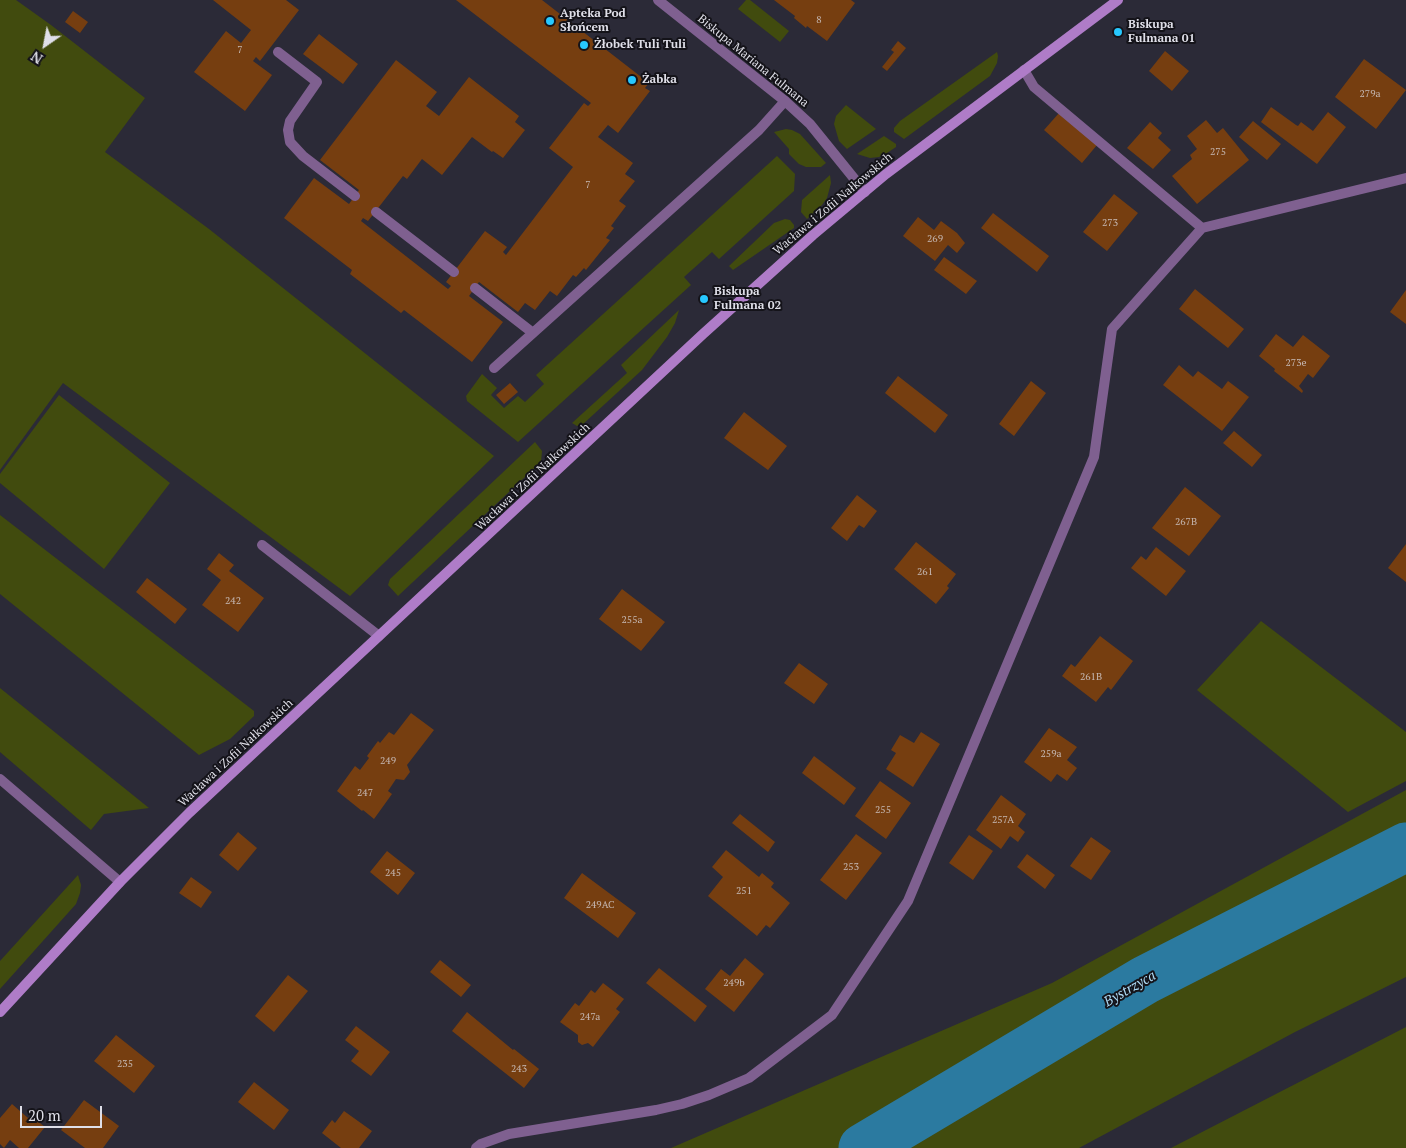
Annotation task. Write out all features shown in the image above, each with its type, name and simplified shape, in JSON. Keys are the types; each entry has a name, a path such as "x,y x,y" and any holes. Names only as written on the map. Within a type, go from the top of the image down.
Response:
{"street":[{"name":"Biskupa Mariana Fulmana","path":"658,0 785,101 810,124 865,192"},
{"name":"Wacława i Zofii Nałkowskich","path":"0,1012 120,882 231,774 703,334 813,235 865,192 1118,0"},
{"path":"278,52 317,82 290,121 288,130 290,142 302,156 355,196"},
{"path":"1024,70 1034,87 1202,228"},
{"path":"494,368 759,130 785,101"},
{"path":"476,1148 481,1144 509,1134 656,1110 709,1095 749,1078 832,1015 908,901 1094,457 1112,329 1202,228 1406,178"},
{"path":"376,212 454,272"},
{"path":"475,288 533,333"},
{"path":"262,545 379,636"},
{"path":"0,779 120,882"}],"green space":[{"path":"0,0 16,0 145,98 105,152 209,229 494,456 350,596 63,383 0,470"},
{"path":"746,0 750,0 789,31 780,42 738,9"},
{"path":"997,52 997,63 990,76 904,139 894,132 894,128 900,121"},
{"path":"846,105 876,129 847,149 839,141 834,124 836,116"},
{"path":"786,129 800,134 826,163 821,167 806,167 799,164 789,154 789,149 774,132"},
{"path":"884,136 896,144 896,147 879,157 870,158 857,154"},
{"path":"777,156 795,174 794,191 719,259 712,252 684,277 691,285 518,442 467,401 466,396 482,374 497,388 491,395 504,408 518,396 525,402 544,384 536,375"},
{"path":"830,175 831,183 827,198 807,219 801,212 802,200"},
{"path":"785,219 790,220 794,228 733,270 729,266 774,223"},
{"path":"679,310 675,323 667,337 642,370 582,425 577,426 572,423 627,373 621,365"},
{"path":"59,395 170,483 104,569 0,483 0,474"},
{"path":"535,442 542,451 541,462 398,596 388,585 390,579"},
{"path":"0,515 254,711 254,716 230,739 199,755 0,594"},
{"path":"1261,621 1406,732 1406,781 1348,812 1197,690"},
{"path":"0,688 149,808 104,814 91,830 0,752"},
{"path":"1406,790 1406,977 1295,1032 1079,1148 671,1148 1052,983"},
{"path":"78,875 81,885 76,904 0,989 0,961"},
{"path":"1406,1027 1406,1148 1171,1148 1274,1095"}],"building":[{"path":"213,0 286,0 299,10 260,61 256,57 253,61 272,75 245,111 194,72 226,31 241,43 251,30"},
{"path":"456,0 542,0 649,83 645,88 650,91 618,133 608,125 598,137 633,163 625,174 635,181 619,201 626,206 611,226 614,228 606,238 610,240 586,270 584,268 576,277 573,275 557,296 550,291 535,310 525,303 518,312 479,282 469,296 503,322 472,362 404,310 401,313 350,274 352,270 284,218 314,178 349,204 359,190 320,160 396,60 437,92 426,106 439,116 469,77 519,116 515,122 525,130 503,158 472,137 442,175 422,159 407,179 403,176 368,221 363,218 361,221 448,289 451,286 446,282 485,231 507,247 503,252 506,255 573,167 549,148 584,103 588,106 591,103"},
{"path":"774,0 851,0 855,3 827,41 807,26 806,28 794,18 795,16"},
{"path":"73,11 88,22 80,33 65,22"},
{"path":"319,34 358,64 343,84 303,54"},
{"path":"898,41 906,48 887,71 882,67 894,52 891,50"},
{"path":"1165,51 1189,71 1172,91 1149,71"},
{"path":"1364,59 1406,90 1376,129 1335,97"},
{"path":"1271,107 1296,125 1298,126 1301,122 1313,131 1328,112 1346,127 1317,164 1261,122"},
{"path":"1059,113 1097,145 1082,163 1044,130"},
{"path":"1206,120 1217,133 1223,128 1249,160 1197,204 1172,176 1192,159 1190,155 1197,149 1187,136"},
{"path":"1253,121 1281,144 1267,160 1239,137"},
{"path":"1150,122 1162,133 1158,138 1171,150 1153,169 1127,148"},
{"path":"1114,194 1138,213 1107,251 1083,232"},
{"path":"993,213 1049,256 1037,272 981,228"},
{"path":"918,217 934,230 941,221 957,233 965,243 957,253 948,245 935,261 903,236"},
{"path":"944,257 977,281 966,294 934,270"},
{"path":"1195,289 1244,329 1228,348 1179,309"},
{"path":"1406,290 1406,324 1390,312"},
{"path":"1276,334 1293,347 1303,335 1330,356 1313,378 1308,374 1299,386 1303,391 1302,393 1274,371 1275,369 1259,356"},
{"path":"1179,365 1193,377 1198,371 1222,389 1228,381 1249,397 1222,431 1163,385"},
{"path":"898,376 948,415 935,433 885,393"},
{"path":"1031,381 1046,393 1014,436 999,424"},
{"path":"510,383 518,392 504,404 496,395"},
{"path":"744,412 787,446 768,470 724,438"},
{"path":"1234,431 1262,455 1252,467 1223,443"},
{"path":"1185,487 1221,516 1189,556 1152,528"},
{"path":"857,495 877,511 864,528 859,525 847,541 831,528"},
{"path":"916,542 956,574 947,586 949,588 936,604 894,569"},
{"path":"1406,544 1406,582 1388,568"},
{"path":"1156,547 1186,571 1166,596 1131,568 1141,556 1146,560"},
{"path":"219,553 234,565 229,571 264,598 238,632 202,605 221,580 207,569"},
{"path":"147,578 187,609 175,624 136,592"},
{"path":"622,589 665,622 641,651 599,619"},
{"path":"1100,636 1133,661 1111,690 1108,687 1096,702 1062,676 1071,664 1075,667"},
{"path":"799,663 828,684 814,704 784,683"},
{"path":"411,713 434,730 407,765 410,772 404,780 396,779 388,791 392,794 374,819 337,791 355,766 360,770 378,741 380,743 389,732 394,735"},
{"path":"1049,728 1077,747 1067,760 1077,768 1067,781 1057,774 1051,782 1024,762"},
{"path":"921,732 940,744 913,787 886,769 896,753 891,750 900,735 914,743"},
{"path":"814,756 856,788 844,805 802,773"},
{"path":"880,781 911,803 886,839 855,816"},
{"path":"1001,795 1026,814 1018,826 1025,832 1018,842 1010,836 1001,849 976,830"},
{"path":"740,814 775,842 768,852 732,823"},
{"path":"238,832 257,848 238,871 219,855"},
{"path":"856,834 882,853 846,900 820,880"},
{"path":"969,835 993,851 973,880 949,863"},
{"path":"1091,837 1111,851 1091,880 1070,866"},
{"path":"726,850 759,877 762,873 774,883 771,887 790,903 770,928 766,925 757,936 708,896 723,877 712,867"},
{"path":"387,851 415,873 398,895 370,872"},
{"path":"1027,854 1055,875 1045,889 1017,867"},
{"path":"582,873 636,913 618,938 564,898"},
{"path":"191,877 212,892 201,908 179,893"},
{"path":"745,958 764,974 734,1012 705,989 721,969 730,976"},
{"path":"440,960 471,985 461,997 430,972"},
{"path":"659,968 707,1006 695,1022 646,983"},
{"path":"288,975 308,991 274,1032 255,1016"},
{"path":"603,983 624,999 616,1009 620,1012 593,1047 588,1043 582,1045 578,1042 578,1035 560,1022 575,1003 579,1006 591,990 595,993"},
{"path":"467,1012 539,1069 524,1088 452,1031"},
{"path":"356,1026 390,1052 371,1076 351,1061 359,1051 345,1040"},
{"path":"116,1035 155,1066 134,1093 94,1061"},
{"path":"254,1082 289,1110 274,1130 238,1102"},
{"path":"84,1100 119,1126 103,1148 85,1148 61,1130"},
{"path":"12,1104 28,1118 31,1116 45,1127 28,1148 19,1148 10,1140 4,1148 0,1144 0,1118"},
{"path":"344,1111 372,1131 359,1148 341,1148 322,1133 332,1120 335,1123"}],"waterway":[{"name":"Bystrzyca","path":"863,1148 1145,980 1406,847"}],"place":[{"name":"Apteka Pod Słońcem","path":"550,21"},
{"name":"Biskupa Fulmana 01","path":"1118,32"},
{"name":"Żłobek Tuli Tuli","path":"584,45"},
{"name":"Żabka","path":"632,80"},
{"name":"Biskupa Fulmana 02","path":"704,299"}]}
